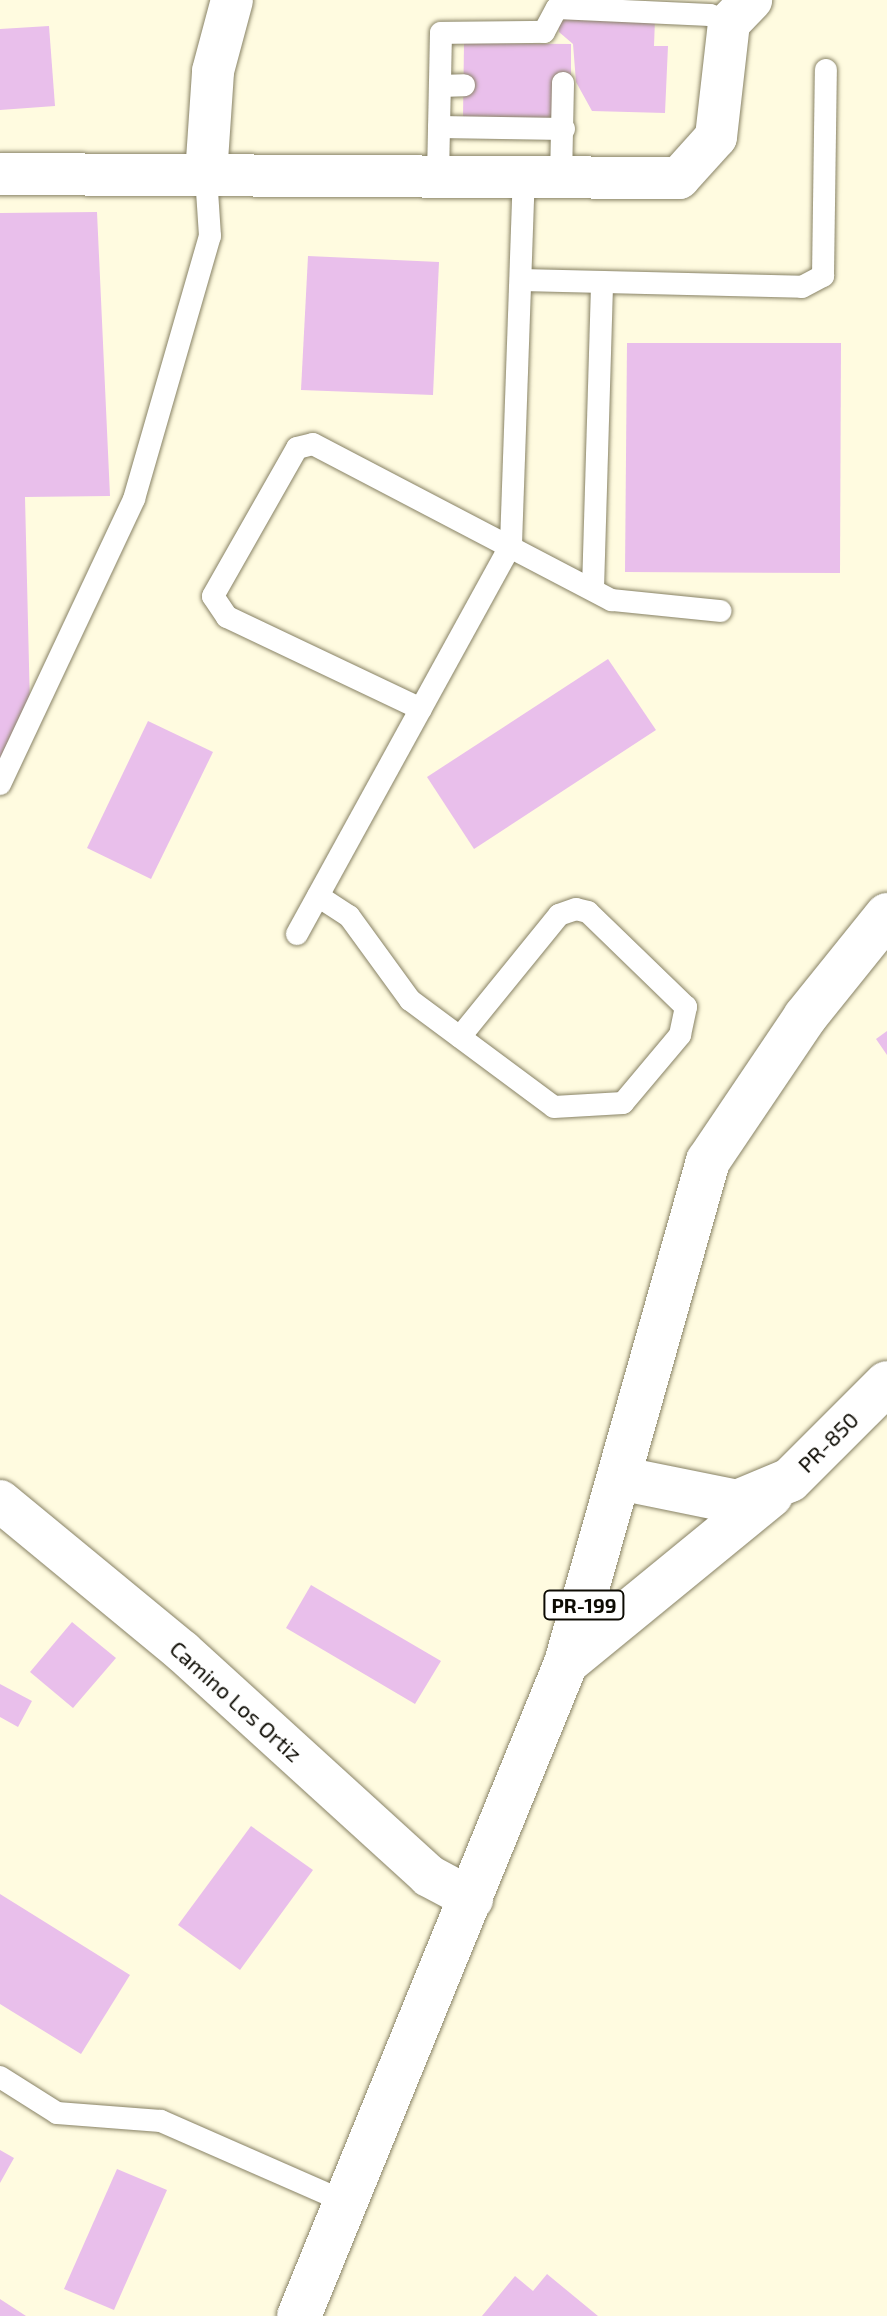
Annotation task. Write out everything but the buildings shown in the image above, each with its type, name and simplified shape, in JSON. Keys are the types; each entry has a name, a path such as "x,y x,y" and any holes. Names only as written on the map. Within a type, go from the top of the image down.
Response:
{"main road":[{"name":"PR-199","path":"299,2316 350,2204 566,1663 624,1479 708,1161 805,1017 887,915"},
{"name":"PR-850","path":"624,1479 737,1502 790,1480 887,1383"},
{"path":"566,1663 790,1480"}],"street":[{"path":"206,175 213,71 232,0"},
{"path":"0,174 679,178 716,137 740,12"},
{"name":"Camino Los Ortiz","path":"0,1501 182,1651 429,1876 472,1899"}],"lane":[{"path":"438,176 441,33 547,38 557,8 710,15 740,12"},
{"path":"521,280 802,287 823,276 826,70"},
{"path":"440,86 464,85"},
{"path":"297,934 511,544 521,280 543,178 564,129 559,86"},
{"path":"439,127 564,129"},
{"path":"0,784 134,499 210,236 206,175"},
{"path":"593,589 602,282"},
{"path":"421,709 227,617 213,596 297,448 313,444 511,544 612,600 720,611"},
{"path":"318,896 349,916 410,1000 554,1107 623,1103 680,1035 686,1007 588,912 576,909 559,915 460,1037"},
{"path":"0,2077 57,2113 161,2121 350,2204"}]}
